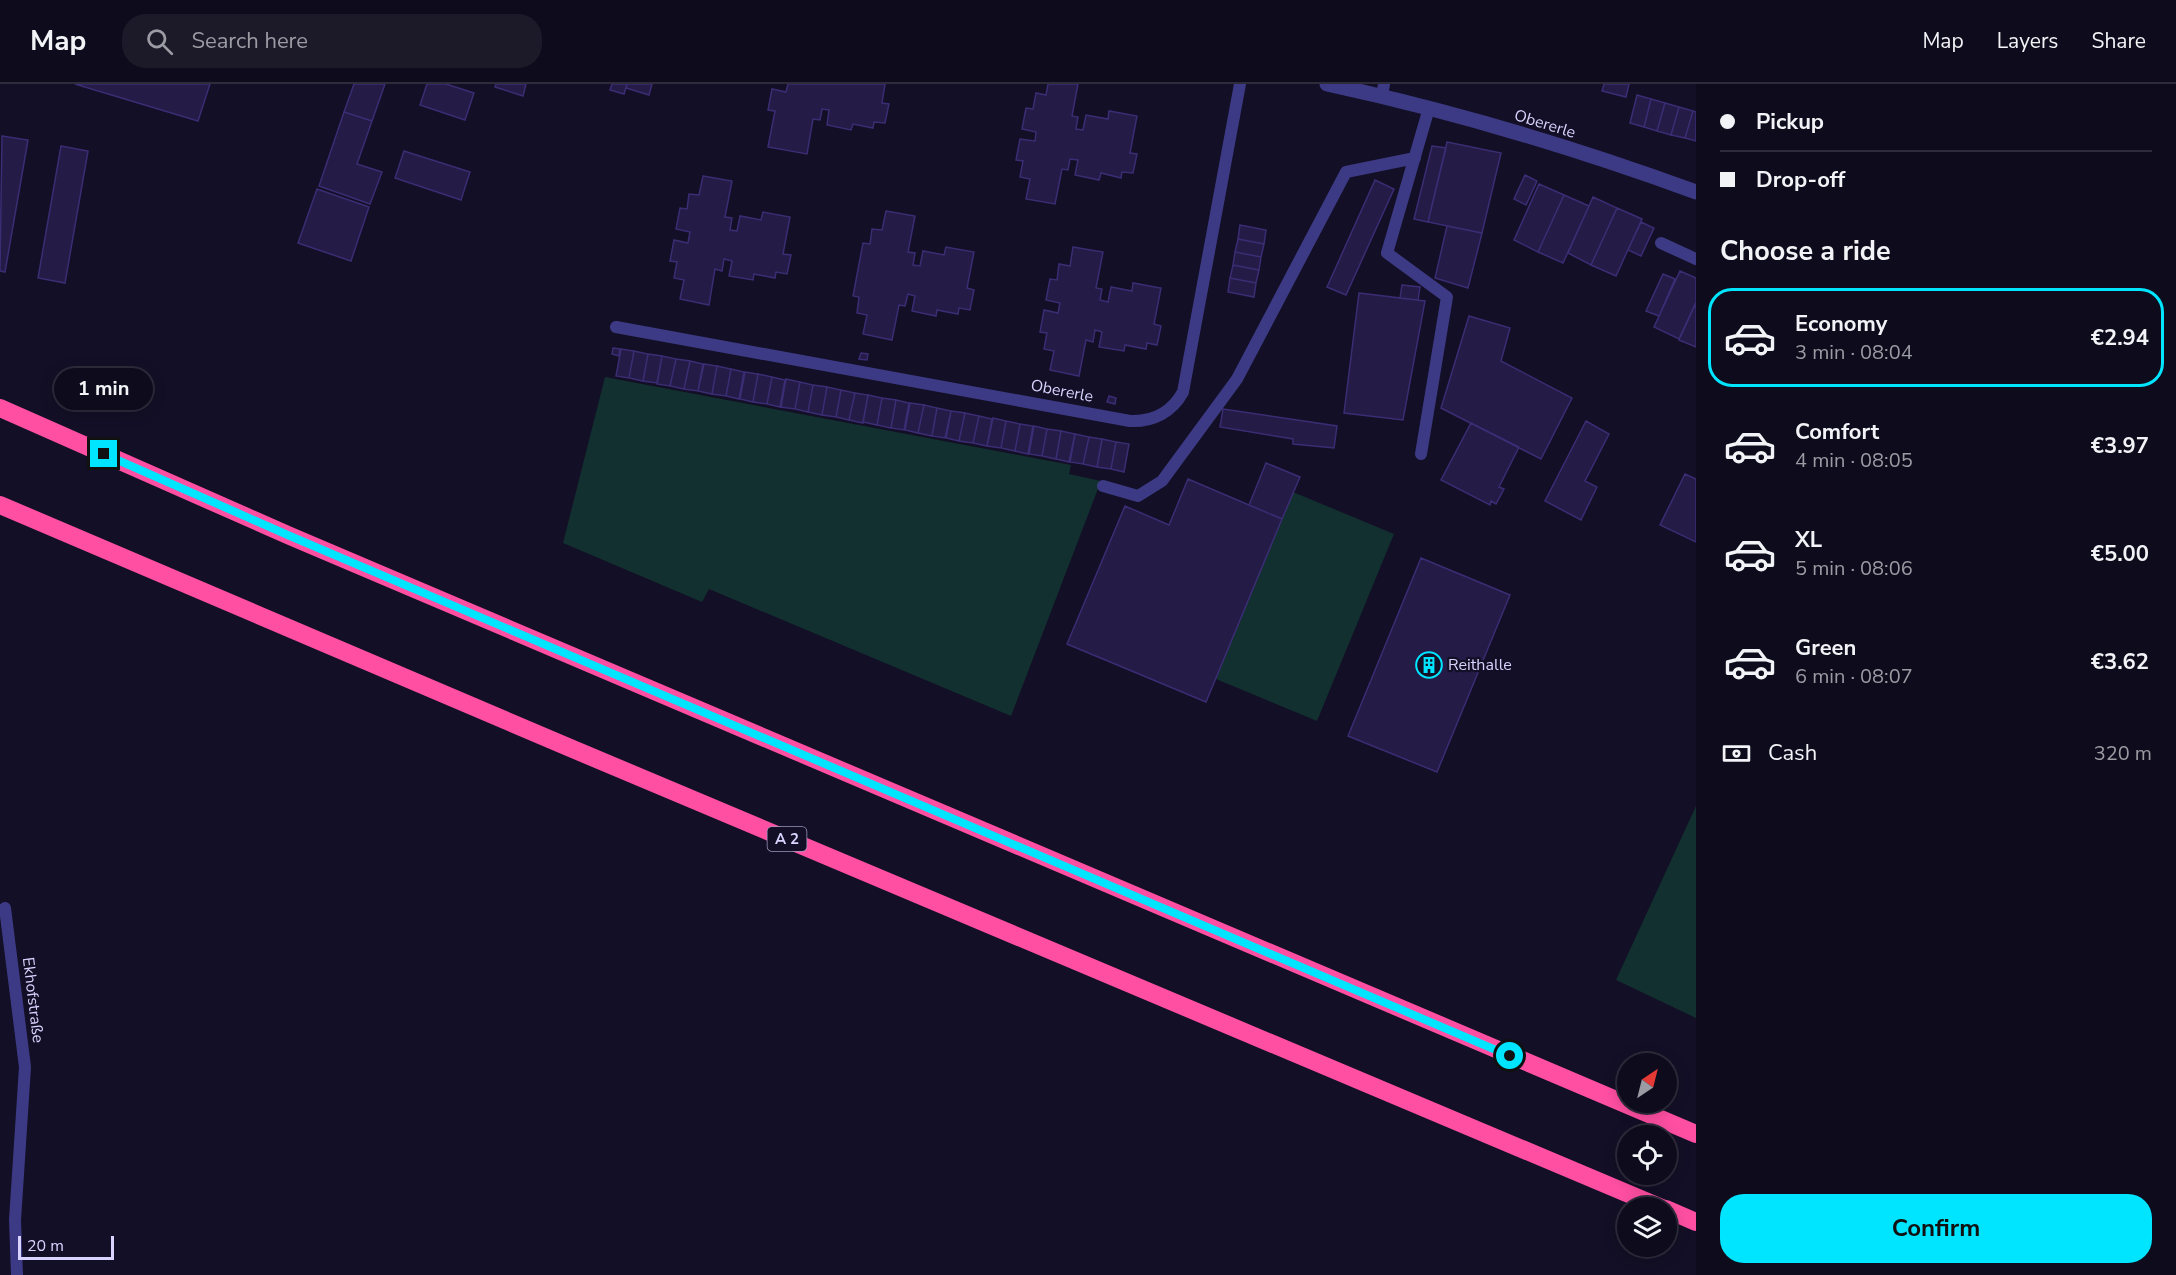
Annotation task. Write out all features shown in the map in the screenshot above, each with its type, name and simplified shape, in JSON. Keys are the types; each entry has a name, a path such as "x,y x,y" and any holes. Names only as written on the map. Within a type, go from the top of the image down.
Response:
{"highway":[{"path":"0,408 290,536 1696,1134"},
{"name":"A 2","path":"0,505 1636,1197"},
{"path":"1677,1214 1696,1222"}],"street":[{"name":"Obererle","path":"1327,84 1383,90 1429,108 1541,140 1696,192"}],"lane":[{"name":"Obererle","path":"616,327 1130,422 1148,422 1176,404 1183,392 1240,84"},
{"path":"1421,454 1447,297 1387,253 1429,108"},
{"path":"1103,486 1138,496 1162,481 1237,379 1346,172 1415,158"},
{"path":"1661,243 1696,259"},
{"name":"Ekhofstraße","path":"4,908 25,1067 15,1220 17,1275"}],"green space":[{"path":"605,377 1071,465 1069,474 1101,481 1011,716 709,589 702,602 563,543"},
{"path":"1293,492 1394,534 1317,721 1216,679"},
{"path":"1696,806 1696,1018 1616,980"}],"building":[{"path":"75,84 210,84 198,121"},
{"path":"354,84 385,84 372,121 344,112"},
{"path":"427,84 446,84 474,93 465,120 420,105"},
{"path":"496,84 526,84 523,96 495,87"},
{"path":"612,84 627,84 624,94 610,90"},
{"path":"627,84 652,84 649,95 626,88"},
{"path":"788,84 885,84 882,103 889,104 885,123 874,122 873,128 853,124 851,130 827,125 829,110 822,109 820,120 813,119 807,154 768,147 775,111 768,110 772,89 786,92"},
{"path":"1048,84 1078,84 1072,116 1078,117 1076,129 1083,130 1086,115 1108,119 1109,111 1137,116 1130,153 1137,154 1133,173 1122,172 1121,178 1101,173 1099,180 1075,175 1078,160 1070,159 1068,170 1062,169 1055,204 1026,199 1030,179 1020,177 1023,161 1016,160 1020,139 1035,141 1036,132 1022,129 1026,108 1033,109 1036,93 1046,95"},
{"path":"1604,84 1629,84 1626,97 1602,91"},
{"path":"1637,95 1651,99 1644,127 1630,123"},
{"path":"1651,99 1665,103 1657,131 1644,127"},
{"path":"1665,103 1679,107 1671,135 1657,131"},
{"path":"1679,107 1693,111 1685,138 1671,135"},
{"path":"1693,111 1696,112 1696,141 1685,138"},
{"path":"344,112 372,121 357,164 382,172 370,204 319,186"},
{"path":"2,136 28,140 5,272 0,271"},
{"path":"1447,142 1501,153 1482,233 1428,222"},
{"path":"61,146 88,151 65,283 38,278"},
{"path":"1432,146 1446,148 1428,222 1414,219"},
{"path":"404,151 470,172 461,200 395,178"},
{"path":"1525,175 1537,181 1526,205 1514,199"},
{"path":"703,176 732,181 725,217 732,218 730,230 737,231 740,216 761,220 763,212 790,217 783,254 791,255 787,274 776,272 775,278 754,274 753,280 729,276 732,261 724,259 722,271 715,269 709,305 680,299 684,280 674,278 677,262 670,261 674,240 688,243 690,232 676,229 680,208 687,209 689,194 699,195"},
{"path":"1375,180 1394,189 1346,295 1327,287"},
{"path":"1539,184 1564,195 1538,252 1514,240"},
{"path":"317,189 369,207 351,261 298,243"},
{"path":"1564,195 1589,206 1563,263 1538,252"},
{"path":"1593,197 1617,208 1591,265 1568,253"},
{"path":"1617,208 1642,219 1616,276 1591,265"},
{"path":"886,211 915,216 908,252 915,253 913,265 920,266 923,251 944,255 946,247 974,252 967,288 974,290 970,310 959,308 958,314 937,310 936,316 912,311 915,296 908,294 905,306 899,305 892,340 863,334 867,315 857,313 859,297 853,296 863,243 870,244 872,229 882,230"},
{"path":"1641,222 1654,228 1641,256 1628,250"},
{"path":"1240,225 1266,230 1264,244 1238,239"},
{"path":"1447,226 1482,233 1468,288 1435,278"},
{"path":"1238,239 1264,244 1261,257 1235,252"},
{"path":"1073,247 1103,252 1096,288 1102,289 1100,300 1108,302 1111,287 1132,291 1133,283 1161,288 1154,324 1161,326 1157,345 1147,343 1146,349 1125,345 1124,351 1099,347 1102,332 1095,330 1093,342 1086,340 1079,376 1050,370 1054,351 1044,349 1047,333 1040,332 1044,310 1058,313 1060,303 1046,300 1050,279 1057,280 1059,264 1070,266"},
{"path":"1235,252 1261,257 1259,270 1233,265"},
{"path":"1233,265 1259,270 1256,283 1230,278"},
{"path":"1680,271 1696,278 1696,302 1679,339 1654,327"},
{"path":"1663,274 1675,279 1659,316 1646,311"},
{"path":"1230,278 1256,283 1254,297 1228,292"},
{"path":"1402,285 1420,287 1418,300 1400,298"},
{"path":"1359,293 1425,301 1403,420 1344,413"},
{"path":"1696,303 1696,347 1679,340"},
{"path":"1469,316 1510,328 1501,361 1572,398 1541,459 1441,408"},
{"path":"613,348 620,349 619,356 612,354"},
{"path":"621,349 634,351 629,378 616,376"},
{"path":"634,351 648,354 643,381 629,378"},
{"path":"861,353 868,354 867,360 859,359"},
{"path":"648,354 662,356 657,383 643,381"},
{"path":"662,356 676,359 670,386 657,384"},
{"path":"676,359 690,361 684,389 670,386"},
{"path":"690,361 703,364 698,391 684,389"},
{"path":"704,364 717,366 712,394 698,391"},
{"path":"717,366 731,369 726,396 712,394"},
{"path":"731,369 744,372 739,399 726,396"},
{"path":"745,372 758,374 753,402 740,399"},
{"path":"758,374 772,377 767,404 753,402"},
{"path":"772,377 785,380 780,407 767,404"},
{"path":"786,379 800,382 795,409 781,407"},
{"path":"800,382 813,385 808,412 795,409"},
{"path":"813,385 827,387 822,415 808,412"},
{"path":"827,387 841,390 836,417 822,415"},
{"path":"841,390 855,393 849,420 836,417"},
{"path":"855,393 868,395 863,423 849,420"},
{"path":"868,395 882,398 877,425 863,422"},
{"path":"1109,396 1116,398 1115,404 1107,402"},
{"path":"882,398 896,400 891,428 877,425"},
{"path":"896,400 909,403 904,430 891,428"},
{"path":"910,403 924,405 918,433 905,430"},
{"path":"924,405 937,408 932,436 918,433"},
{"path":"937,408 951,411 945,438 932,436"},
{"path":"1223,409 1337,426 1334,448 1293,444 1293,439 1220,427"},
{"path":"951,411 965,413 959,441 946,438"},
{"path":"965,413 979,416 973,443 959,441"},
{"path":"979,416 992,419 987,446 973,443"},
{"path":"993,418 1006,421 1001,448 987,446"},
{"path":"1006,421 1020,424 1015,451 1001,448"},
{"path":"1586,421 1609,434 1585,481 1597,487 1581,520 1545,501"},
{"path":"1471,423 1519,447 1499,487 1504,489 1496,504 1491,501 1490,505 1441,480"},
{"path":"1020,424 1033,426 1028,454 1015,451"},
{"path":"1034,426 1047,429 1042,456 1029,454"},
{"path":"1047,429 1061,431 1056,459 1042,456"},
{"path":"1061,431 1075,434 1069,462 1056,459"},
{"path":"1075,434 1089,437 1083,464 1070,462"},
{"path":"1089,437 1102,439 1097,467 1083,464"},
{"path":"1102,439 1116,442 1111,469 1097,467"},
{"path":"1116,442 1129,444 1124,472 1111,469"},
{"path":"1266,463 1300,477 1282,519 1249,505"},
{"path":"1685,474 1696,479 1696,542 1660,525"},
{"path":"1188,479 1282,519 1206,702 1067,644 1125,506 1169,525"},
{"name":"Reithalle","path":"1421,558 1510,595 1437,772 1348,736"}],"place":[{"name":"Reithalle","path":"1429,665"}],"route":[{"path":"104,454 290,536 1510,1056"}]}
